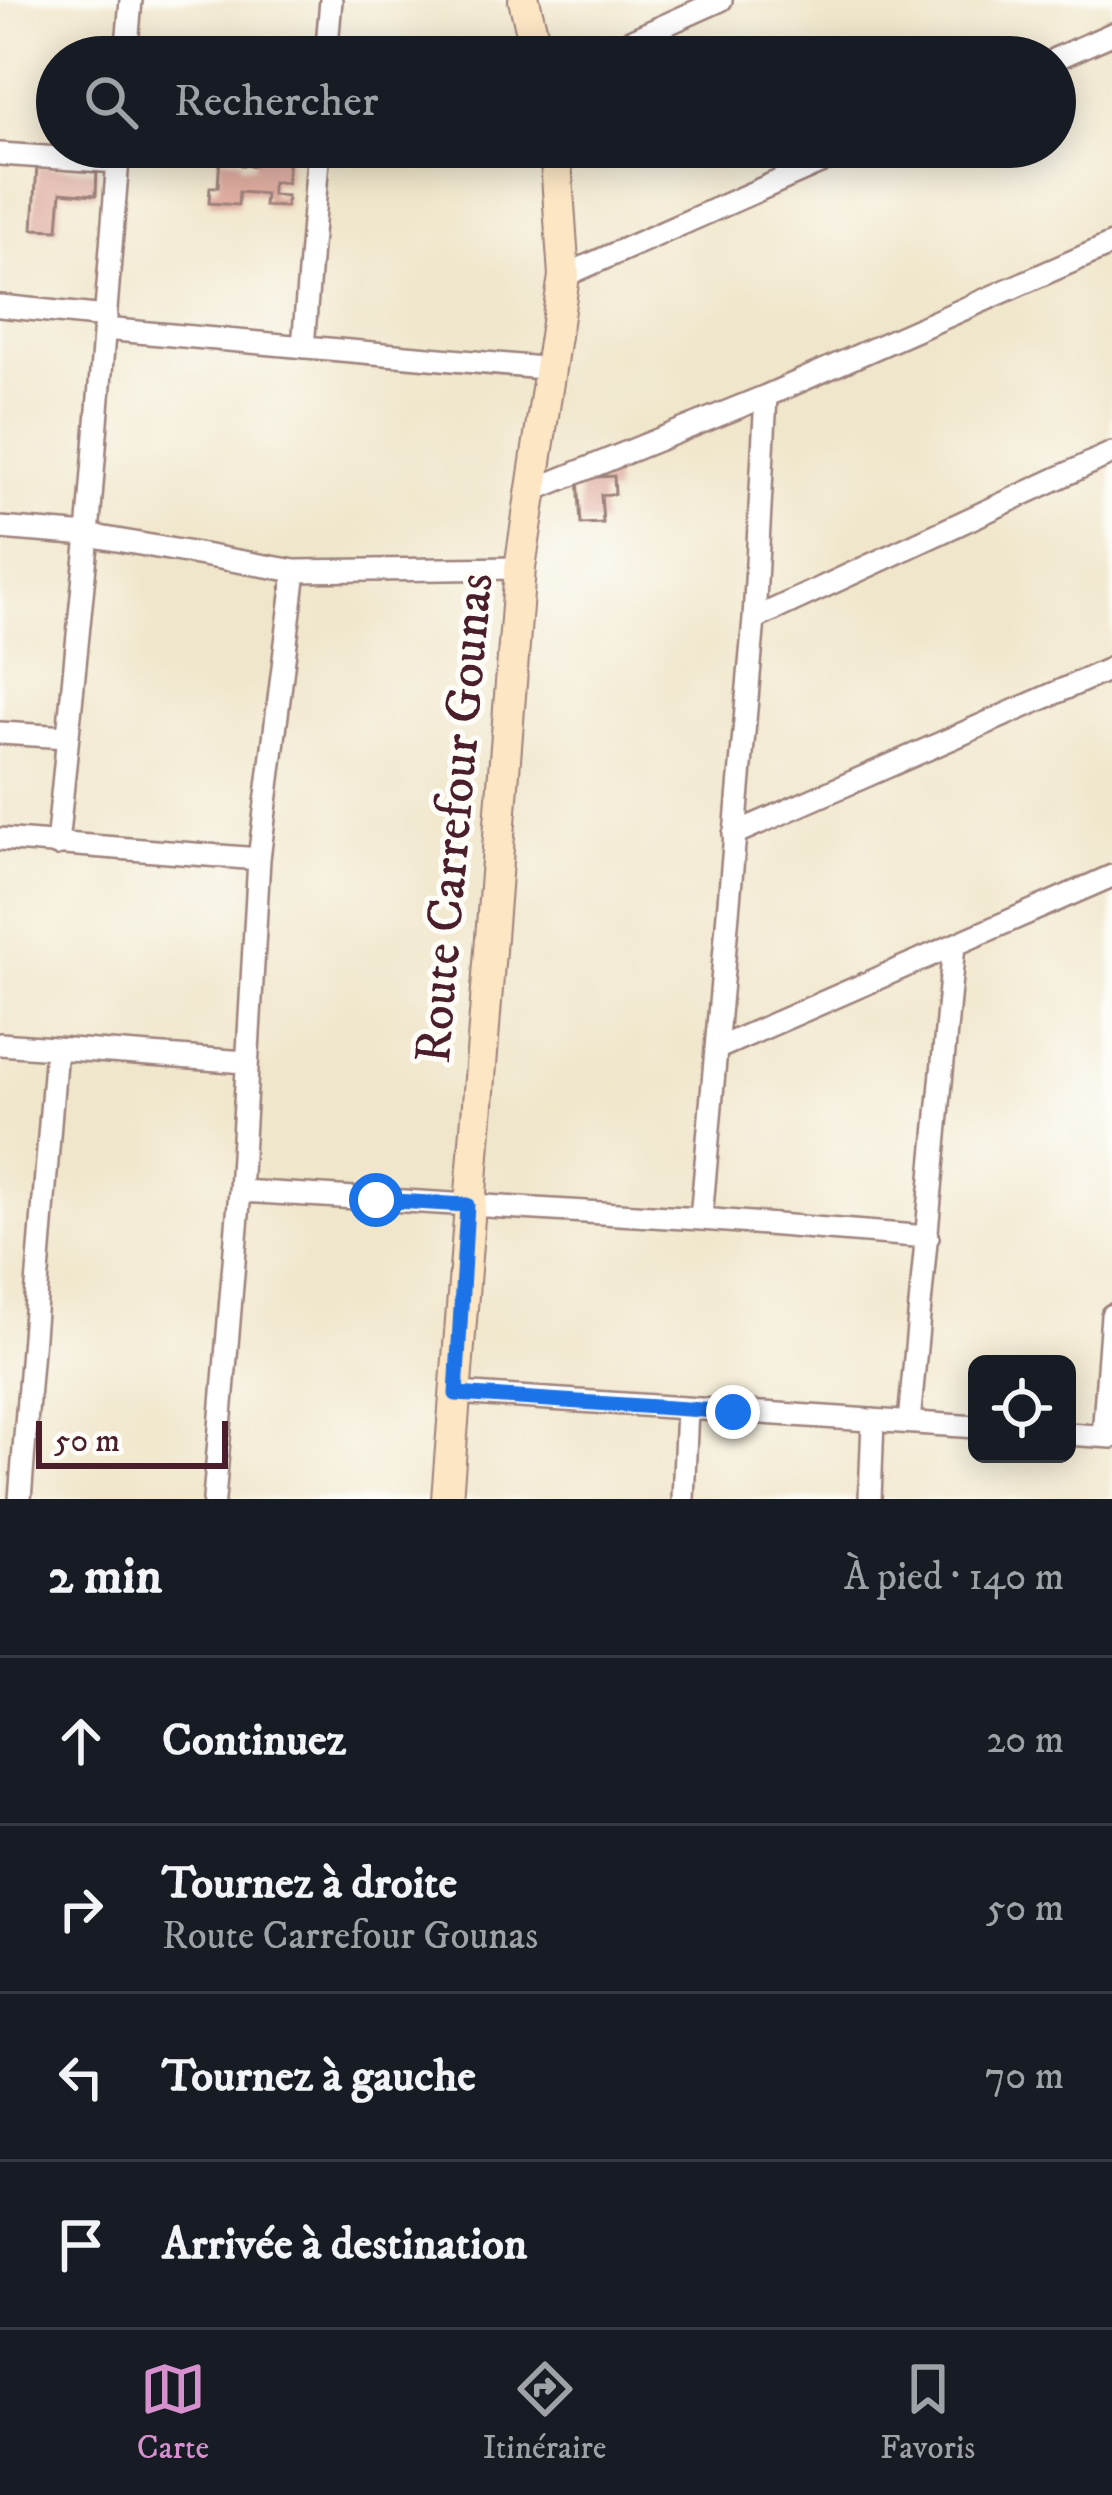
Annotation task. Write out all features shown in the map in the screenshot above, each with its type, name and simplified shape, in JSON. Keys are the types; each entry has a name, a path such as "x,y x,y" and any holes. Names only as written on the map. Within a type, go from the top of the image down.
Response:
{"main road":[{"path":"524,0 533,36"},
{"name":"Route Carrefour Gounas","path":"447,1499 520,568 564,276 556,168"}],"street":[{"path":"128,36 131,0"},
{"path":"328,36 331,0"},
{"path":"641,36 721,0"},
{"path":"1076,50 1112,34"},
{"path":"0,154 36,154"},
{"path":"57,844 117,168"},
{"path":"303,347 317,168"},
{"path":"564,276 808,168"},
{"path":"534,490 766,396 1112,244"},
{"path":"0,306 303,347 553,369"},
{"path":"701,1219 754,619 766,396"},
{"path":"754,619 1112,453"},
{"path":"0,528 88,535 295,571 520,568"},
{"path":"214,1499 259,859 295,571"},
{"path":"734,833 1112,668"},
{"path":"0,733 68,737"},
{"path":"0,839 259,859"},
{"path":"716,1049 1112,876"},
{"path":"909,1422 954,945"},
{"path":"0,1045 246,1062"},
{"path":"20,1499 56,1049"},
{"path":"239,1191 928,1237"},
{"path":"1076,1435 1108,1437 1112,1315"},
{"path":"456,1394 968,1426"},
{"path":"683,1499 686,1409"},
{"path":"871,1499 873,1420"}],"building":[{"path":"37,168 97,170 96,195 61,192 58,230 33,229"},
{"path":"219,168 288,168 287,183 272,182 272,195 287,196 286,207 264,206 265,194 239,192 238,205 209,203 210,187 218,187"},
{"path":"614,476 615,494 601,495 603,523 581,524 578,478"}],"route":[{"path":"376,1200 467,1205 456,1394 733,1412"}]}
